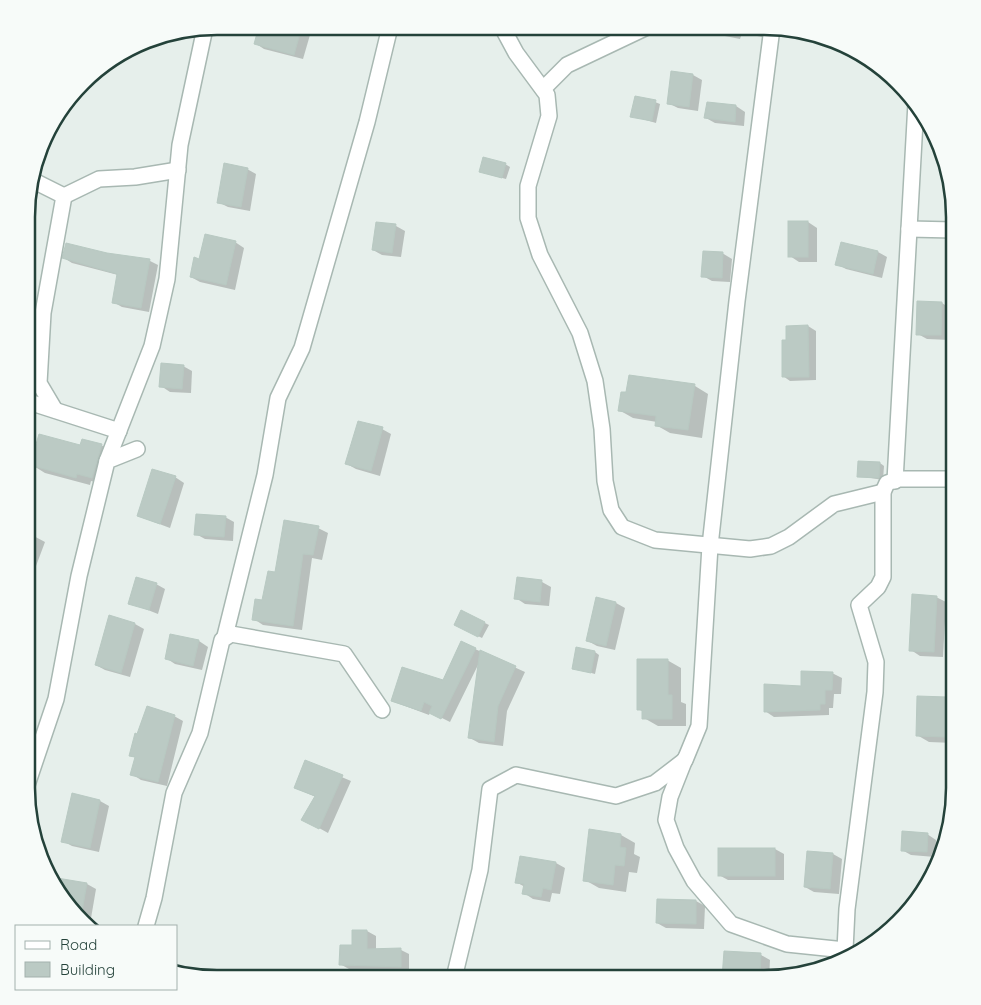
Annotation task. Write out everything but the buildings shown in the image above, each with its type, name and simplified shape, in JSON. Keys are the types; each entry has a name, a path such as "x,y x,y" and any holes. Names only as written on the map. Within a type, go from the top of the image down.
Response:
{"street":[{"path":"35,762 56,700 79,576 107,461 152,346 167,279 180,145 202,35"},
{"path":"146,925 156,889 174,793 200,733 222,640 225,636 265,475 278,398 302,348 367,122 388,35"},
{"path":"506,35 516,53 547,95 549,116 528,186 528,218 540,255 580,333 595,381 602,430 605,481 611,510 622,527 655,540 750,549 771,546 789,537 834,504 883,492"},
{"path":"543,89 567,65 632,35"},
{"path":"771,35 737,300 710,546 699,726 670,798 666,820 676,848 694,881 731,924 787,944 840,953"},
{"path":"895,481 915,116"},
{"path":"64,196 99,179 135,177 178,170"},
{"path":"39,183 64,196"},
{"path":"55,410 39,383 42,313 64,196"},
{"path":"909,230 946,230"},
{"path":"35,404 119,431"},
{"path":"107,461 137,449"},
{"path":"845,950 847,909 876,672 876,662 859,604 878,587 883,577 883,492 887,483 946,479"},
{"path":"225,636 230,634 344,654 382,710"},
{"path":"456,970 480,870 490,789 516,775 616,796 655,783 685,760 690,749"}]}
